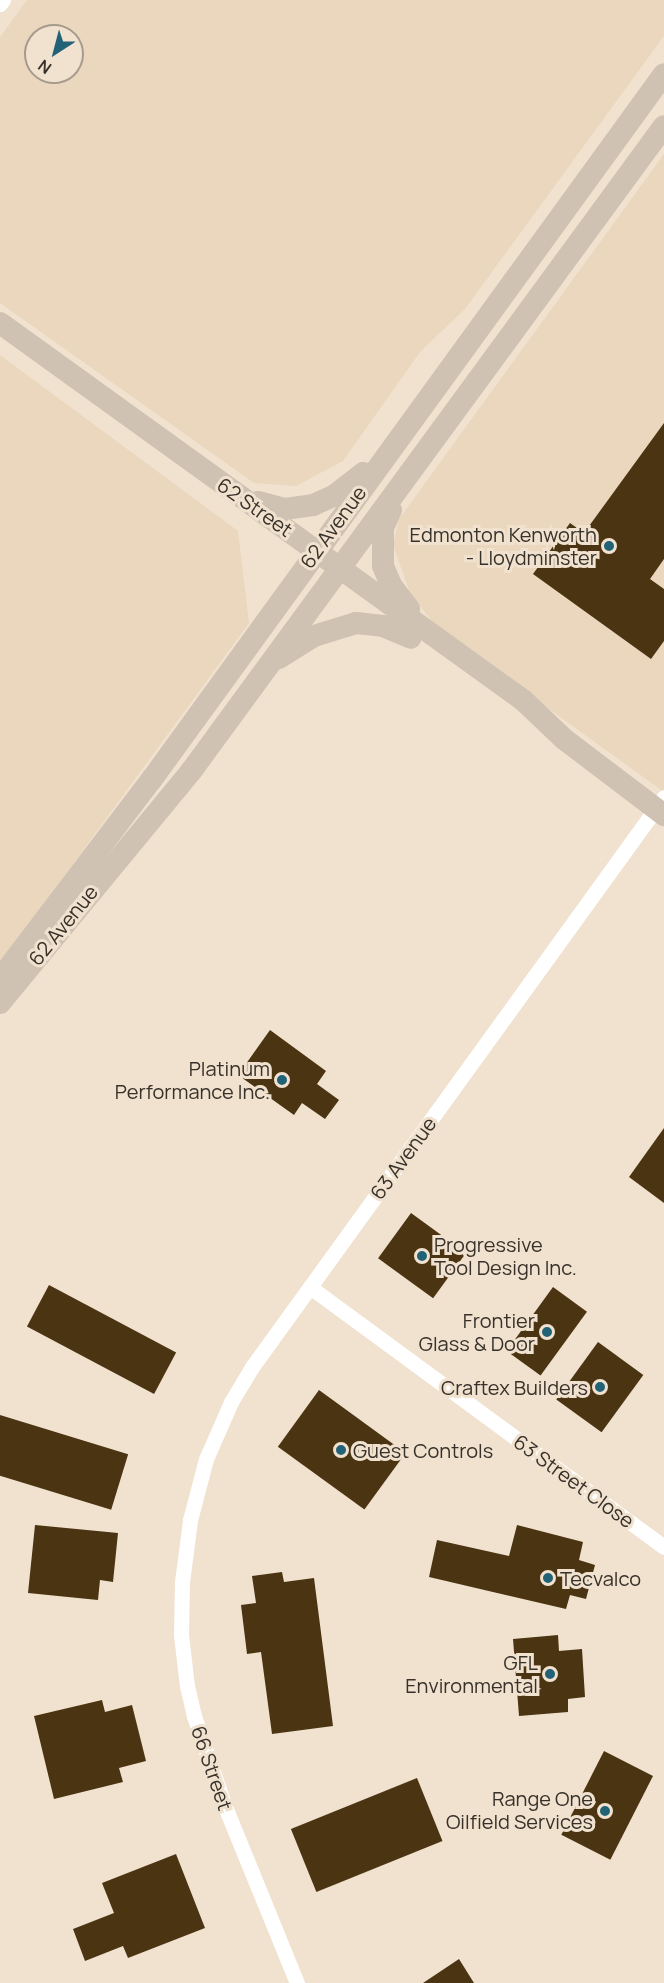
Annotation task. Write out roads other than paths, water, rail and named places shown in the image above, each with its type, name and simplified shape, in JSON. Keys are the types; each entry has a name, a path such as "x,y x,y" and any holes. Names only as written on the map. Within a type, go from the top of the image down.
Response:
{"main road":[{"name":"62 Avenue","path":"0,979 152,779 311,556 664,74"},
{"name":"62 Avenue","path":"0,1003 179,786 664,126"},
{"name":"62 Street","path":"0,323 219,482 311,556"},
{"name":"62 Street","path":"0,338 311,556 435,636 523,700 564,739"},
{"path":"219,482 266,506 285,509 313,505 335,495 383,457"},
{"path":"406,479 383,528 381,543 383,566 397,596 435,636"},
{"name":"62 Street","path":"336,573 411,638 513,712 564,739 661,807"},
{"path":"264,670 303,642 341,626 370,623 411,638"}],"street":[{"path":"0,4 3,0"},
{"name":"63 Avenue","path":"187,1541 194,1500 206,1459 231,1402 252,1367 661,807"},
{"name":"63 Street Close","path":"310,1287 664,1547"},
{"name":"66 Street","path":"187,1541 182,1582 181,1635 194,1716 224,1804 297,1983"}],"place":[{"name":"Edmonton Kenworth - Lloydminster","path":"609,546"},
{"name":"Platinum Performance Inc.","path":"282,1080"},
{"name":"Progressive Tool Design Inc.","path":"422,1256"},
{"name":"Frontier Glass & Door","path":"547,1332"},
{"name":"Craftex Builders","path":"600,1387"},
{"name":"Guest Controls","path":"341,1450"},
{"name":"Tecvalco","path":"548,1578"},
{"name":"GFL Environmental","path":"550,1674"},
{"name":"Range One Oilfield Services","path":"605,1811"}]}
